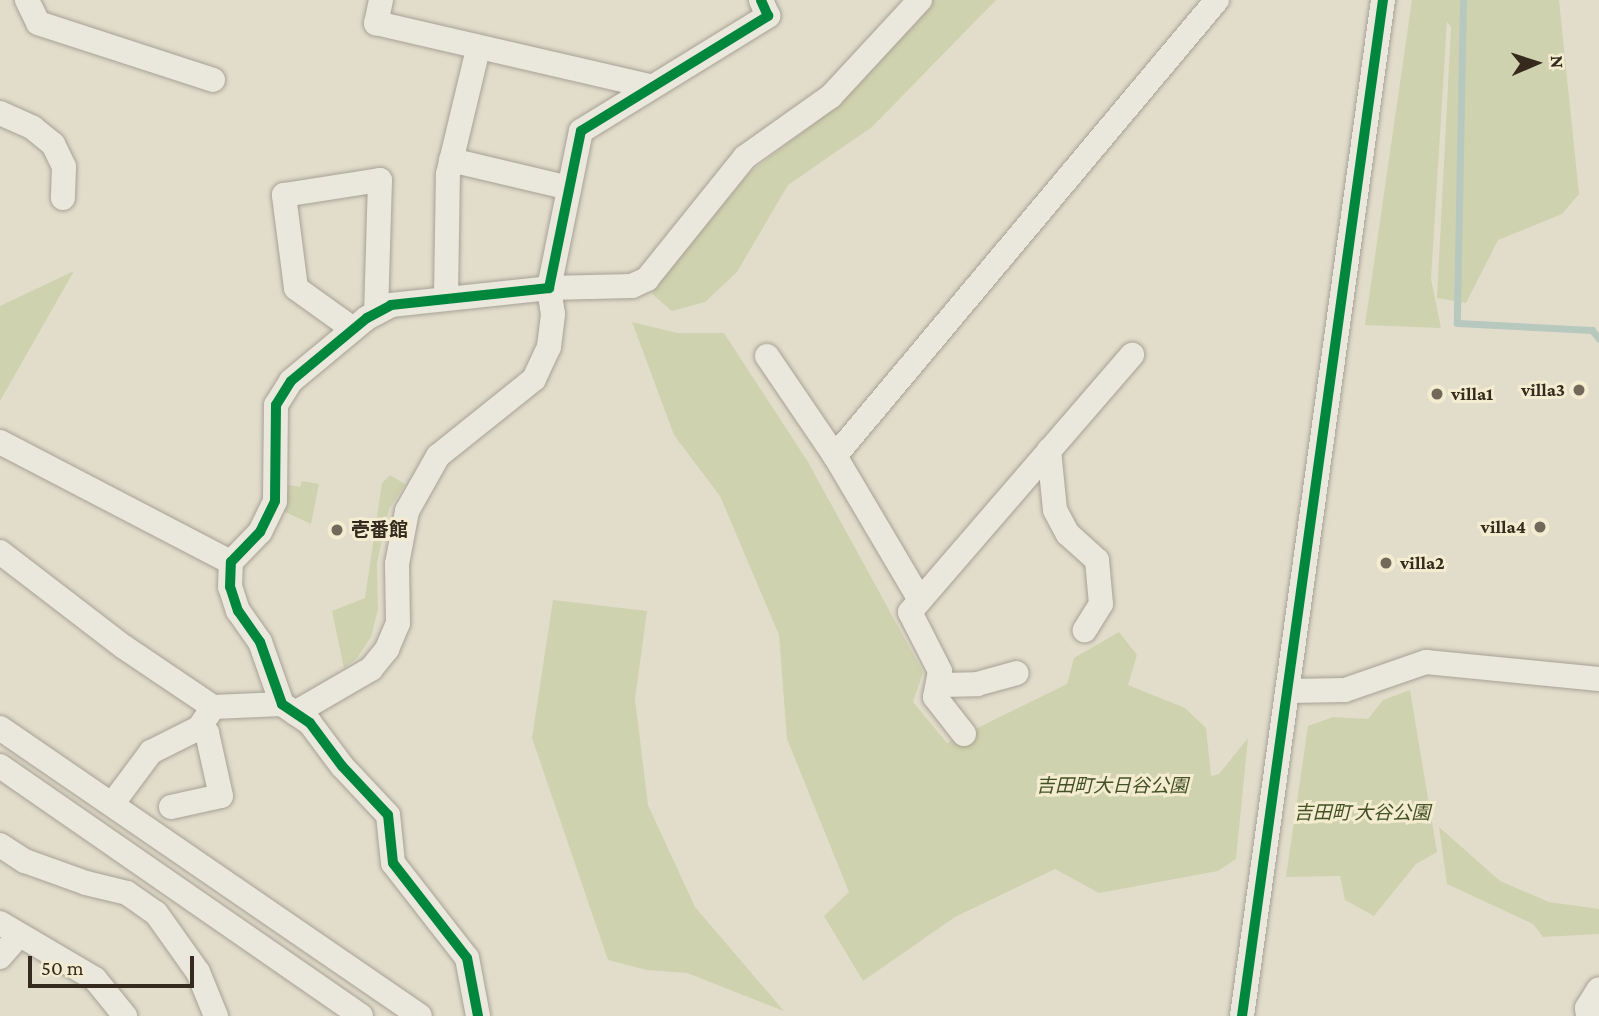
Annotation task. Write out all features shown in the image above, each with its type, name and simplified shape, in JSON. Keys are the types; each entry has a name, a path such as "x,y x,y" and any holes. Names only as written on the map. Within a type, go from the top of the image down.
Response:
{"street":[{"path":"27,0 38,23 214,80"},
{"path":"381,0 376,23 478,49 648,86"},
{"path":"0,552 124,647 213,706 289,709 371,669 387,649 398,623 397,565 407,511 438,456 534,379 549,347 553,314 549,288 581,131 648,86 729,43 768,16 761,0"},
{"path":"478,1016 467,958 393,863 388,815 342,766 310,723 289,709 260,642 238,611 230,587 231,562 260,532 275,501 276,405 291,380 353,329 391,304 549,288 632,286 647,279 745,157 831,96 920,0"},
{"path":"835,456 1217,0"},
{"path":"1242,1016 1383,0"},
{"path":"446,297 451,160 478,49"},
{"path":"0,113 33,128 53,145 64,167 63,198"},
{"path":"451,160 569,188"},
{"path":"353,329 296,288 285,195 380,180 374,262 376,313"},
{"path":"964,734 935,697 940,671 909,612 1132,355"},
{"path":"767,356 835,456 920,600"},
{"path":"0,442 231,562"},
{"path":"1049,450 1055,510 1068,534 1097,560 1101,604 1086,630"},
{"path":"1288,691 1345,690 1426,662 1599,679"},
{"path":"939,685 977,684 1017,673"},
{"path":"113,803 151,752 199,728 213,706"},
{"path":"0,728 420,1016"},
{"path":"171,807 221,796 207,733 199,728"},
{"path":"0,766 361,1016"},
{"path":"0,845 62,874 127,893 156,913 198,972 216,1016"},
{"path":"0,957 9,929 95,979 125,1016"},
{"path":"1588,1016 1587,1008 1599,989"}],"green space":[{"path":"921,0 996,0 872,127 788,185 737,272 705,302 672,311 652,294 658,282 750,172 837,106 919,20"},
{"path":"1412,0 1559,0 1579,194 1562,214 1498,240 1466,303 1437,298 1451,27 1447,22 1431,279 1441,328 1365,325"},
{"path":"74,271 0,401 0,306"},
{"name":"吉田町大日谷公園","path":"632,322 677,333 724,333 808,462 923,672 913,702 947,743 1067,684 1074,658 1119,632 1137,655 1128,685 1185,708 1206,728 1211,776 1219,774 1248,738 1236,859 1218,871 1099,893 1055,869 955,917 863,981 824,916 849,892 787,739 779,635 720,496 674,435"},
{"path":"390,475 405,484 389,509 377,563 378,609 371,637 357,658 344,668 332,611 365,598 382,483"},
{"path":"302,481 319,484 311,524 283,511 289,485 300,487"},
{"path":"553,600 647,611 635,699 648,805 695,907 784,1011 687,973 647,970 608,960 532,738"},
{"name":"吉田町 大谷公園","path":"1410,690 1437,852 1416,864 1374,916 1345,900 1340,876 1286,877 1308,726 1333,717 1368,719 1383,700"},
{"path":"1439,827 1500,881 1549,902 1599,909 1599,934 1543,937 1533,924 1447,884"}],"waterway":[{"path":"1463,0 1457,323 1592,330 1599,339"}],"cycle path":[{"path":"478,1016 467,958 393,863 388,815 342,766 310,723 282,704 260,642 238,611 230,587 231,562 260,532 275,501 276,405 291,381 367,318 391,305 549,288 581,131 768,16 761,0"},
{"path":"1242,1016 1383,0"}],"place":[{"name":"villa3","path":"1579,390"},
{"name":"villa1","path":"1437,394"},
{"name":"villa4","path":"1540,527"},
{"name":"壱番館","path":"337,530"},
{"name":"villa2","path":"1386,563"}]}
